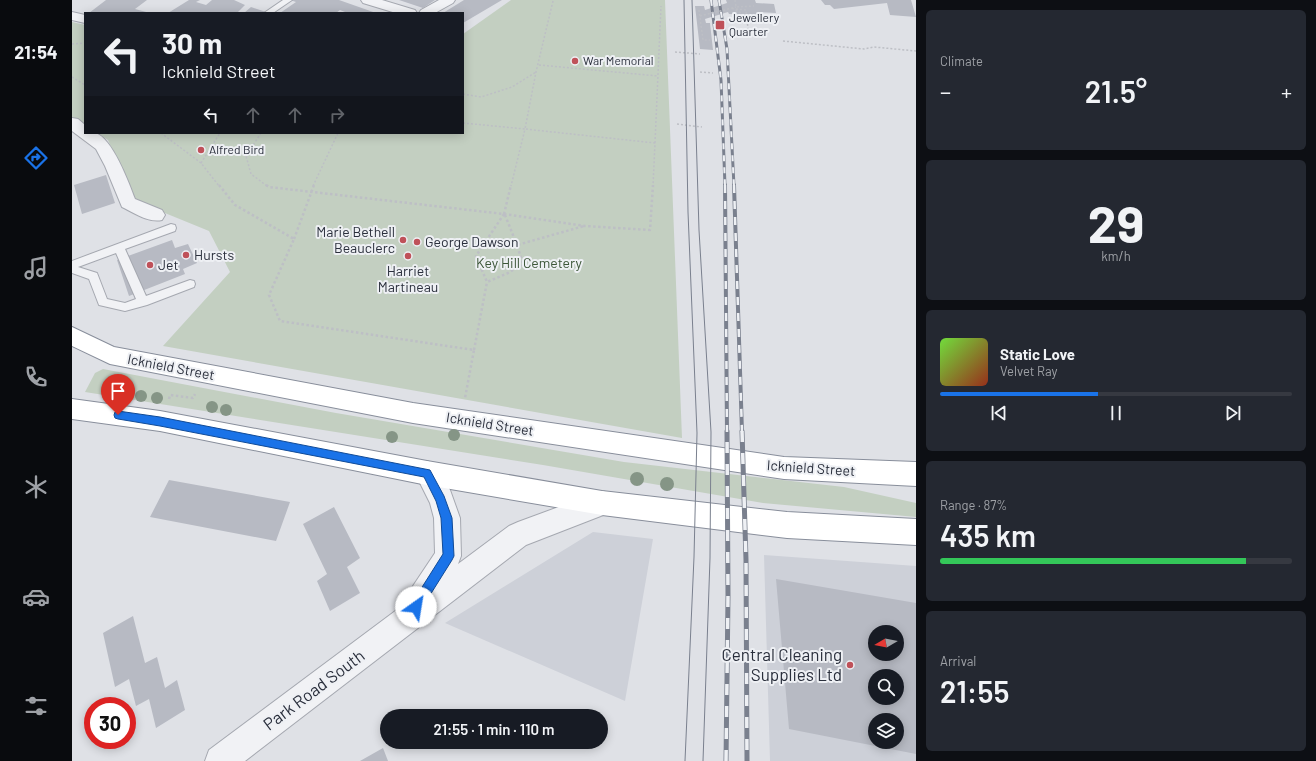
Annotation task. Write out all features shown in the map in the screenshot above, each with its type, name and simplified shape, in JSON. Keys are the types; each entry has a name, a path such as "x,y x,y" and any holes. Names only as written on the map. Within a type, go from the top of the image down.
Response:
{"highway":[{"name":"Icknield Street","path":"72,336 110,355 413,413 784,468 916,474"},
{"path":"72,409 160,421 427,473 602,503 787,525 916,532"}],"street":[{"path":"368,0 407,12"},
{"path":"428,12 448,0"},
{"path":"72,16 84,19"},
{"path":"72,124 84,133"},
{"path":"86,134 102,146 114,166 128,203 156,215"},
{"name":"Park Road South","path":"408,619 448,556 447,518 441,500 427,473"},
{"name":"Park Road South","path":"220,761 518,536 602,503"}],"lane":[{"path":"270,12 288,0"},
{"path":"72,265 171,228"},
{"path":"119,248 143,302"},
{"path":"72,268 93,276 103,302 125,307 143,302 190,284"}],"path":[{"path":"735,0 736,7"},
{"path":"464,404 487,282 476,256 504,214 553,1"},
{"path":"260,134 246,156 251,174 269,187 310,193 504,214 584,226 650,230 661,6"},
{"path":"700,16 736,7 754,6"},
{"path":"732,8 746,17"},
{"path":"699,10 703,40 710,40"},
{"path":"736,10 746,10 749,38"},
{"path":"783,42 864,49 874,47 916,51"},
{"path":"72,44 84,43"},
{"path":"675,52 700,54"},
{"path":"539,65 658,76"},
{"path":"464,94 481,97 512,87 536,72"},
{"path":"700,72 713,73"},
{"path":"72,77 84,85"},
{"path":"464,123 655,143"},
{"path":"677,124 702,127"},
{"path":"162,134 201,163 235,205 294,239"},
{"path":"201,163 219,134"},
{"path":"338,134 310,193 294,239 269,295 280,321 474,350"},
{"path":"487,282 508,273 523,264 504,214"},
{"path":"517,245 584,226"},
{"path":"160,421 170,395 193,398 203,374"}],"shaded area":[{"path":"593,532 653,539 625,701 445,623"},
{"name":"Central Cleaning Supplies Ltd","path":"764,555 916,566 916,761 770,761"}],"green space":[{"name":"Key Hill Cemetery","path":"511,0 665,0 682,438 163,346 230,272 209,231 133,200 108,140 99,134 464,134 464,33"},
{"path":"72,22 84,25 84,125 72,117"},
{"path":"103,369 336,413 624,462 844,487 916,503 916,517 763,503 543,465 85,392 95,373"}],"building":[{"path":"106,0 147,0 135,9 146,12 90,12"},
{"path":"189,0 200,0 196,2 206,5 212,0 234,0 245,5 238,12 170,12"},
{"path":"290,0 339,0 373,12 345,12 340,10 337,12 281,12 296,2"},
{"path":"399,0 435,0 423,8"},
{"path":"464,0 502,0 464,22 464,12 445,12"},
{"path":"726,0 755,0 756,3 774,4 776,13 759,12 760,16 729,14 728,12 705,19 706,23 710,23 713,50 700,49 695,6 704,6 705,10 727,3"},
{"path":"821,0 911,0 916,17 890,15 887,3 834,9 830,5 825,5"},
{"path":"251,7 266,12 245,12"},
{"path":"106,175 115,203 82,214 74,185"},
{"name":"Jet","path":"172,240 175,248 188,244 197,263 183,269 185,274 129,296 117,260"},
{"path":"169,480 290,502 276,541 150,517"},
{"path":"334,507 360,558 347,567 360,593 330,611 317,581 327,574 303,524"},
{"name":"Central Cleaning Supplies Ltd","path":"776,579 916,603 916,754 891,749 904,749 904,713 868,713 868,745 789,729"},
{"path":"133,616 145,663 157,657 165,688 177,680 185,710 156,728 149,699 136,706 136,697 134,697 129,679 115,687 103,633"},
{"path":"383,749 388,761 360,761"}],"tram line":[{"path":"684,0 688,212 697,433 694,557 685,761"},
{"path":"692,0 699,230 711,432 710,558 703,761"}],"railway":[{"path":"711,0 721,80 725,186"},
{"path":"719,0 727,49 734,186"},
{"path":"725,185 727,432"},
{"path":"734,185 742,432"},
{"path":"726,761 728,596 727,431"},
{"path":"742,431 746,560 747,761"}],"place":[{"name":"Jewellery Quarter","path":"720,25"},
{"name":"War Memorial","path":"575,61"},
{"name":"Alfred Bird","path":"201,150"},
{"name":"Marie Bethell Beauclerc","path":"403,240"},
{"name":"George Dawson","path":"417,242"},
{"name":"Hursts","path":"186,255"},
{"name":"Harriet Martineau","path":"408,256"},
{"name":"Jet","path":"150,265"},
{"name":"Central Cleaning Supplies Ltd","path":"850,665"}],"route":[{"path":"118,415 160,421 427,473 441,500 447,518 448,556 416,607"}]}
